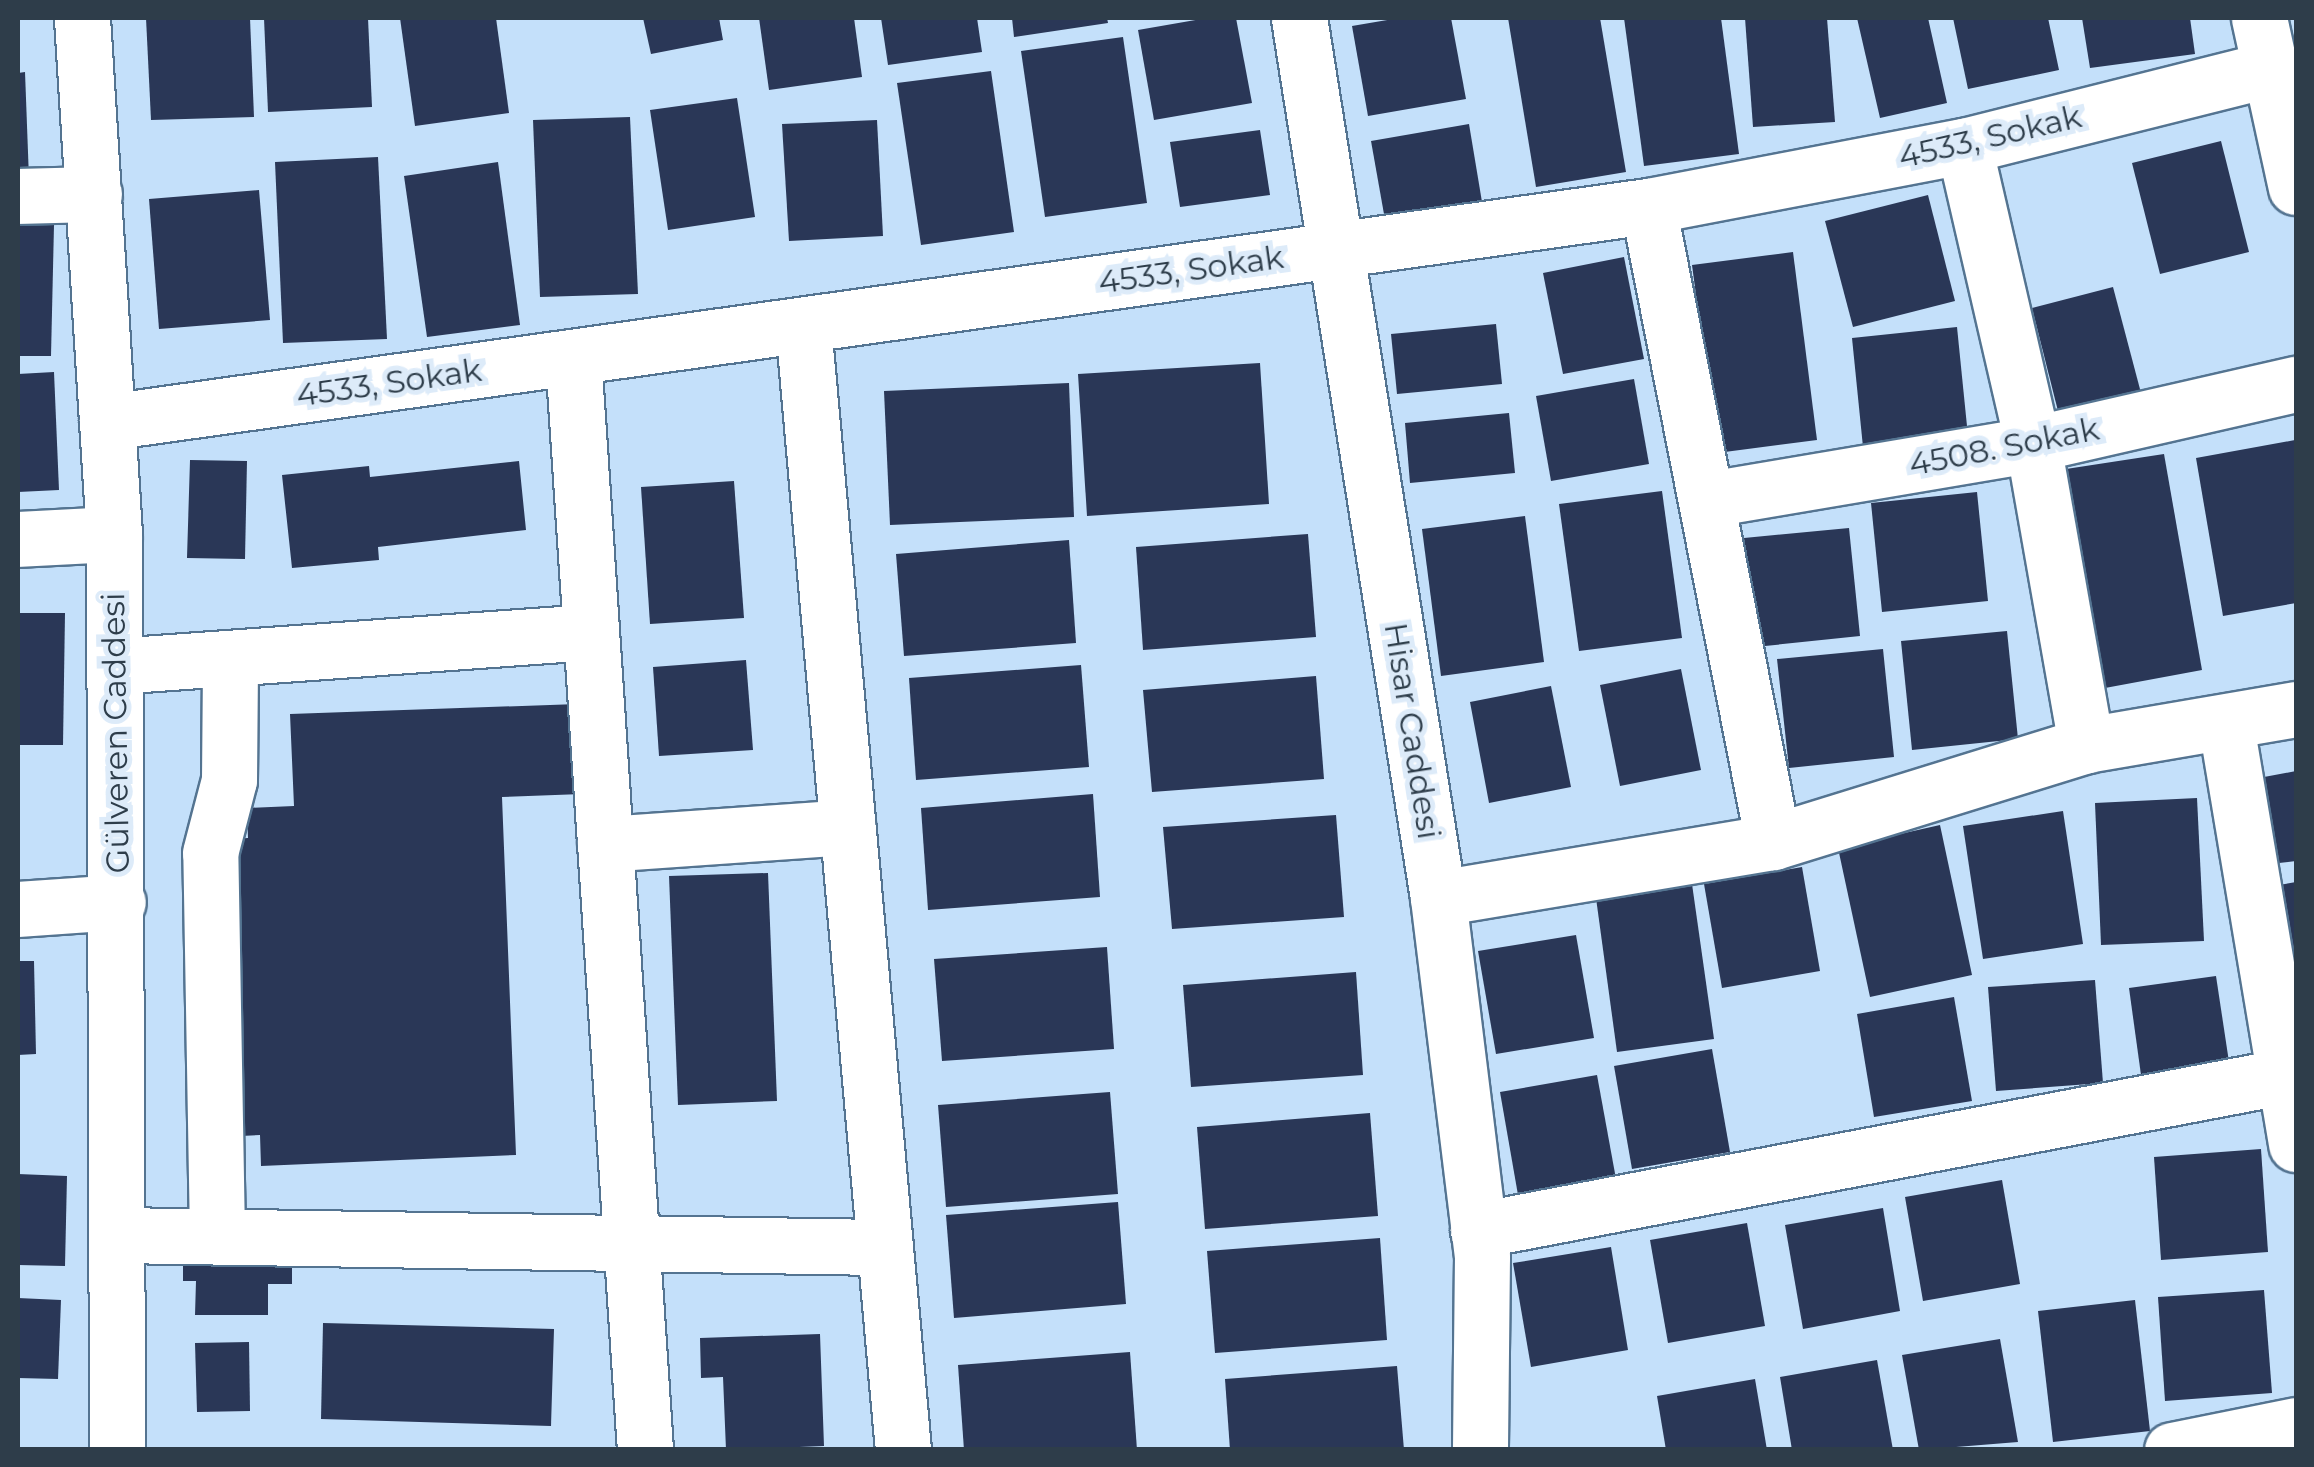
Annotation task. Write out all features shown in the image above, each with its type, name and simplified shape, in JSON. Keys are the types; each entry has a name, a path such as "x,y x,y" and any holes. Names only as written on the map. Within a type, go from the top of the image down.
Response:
{"street":[{"name":"Gülveren Caddesi","path":"82,18 114,534 117,1450"},
{"name":"Hisar Caddesi","path":"1299,18 1438,898 1478,1230 1480,1450"},
{"path":"2263,44 2296,187"},
{"name":"4533, Sokak","path":"107,422 1648,206 1964,146 2263,44"},
{"path":"1964,146 2033,444 2086,745"},
{"path":"18,196 94,194"},
{"path":"1648,206 1709,499 1773,842"},
{"path":"803,325 903,1450"},
{"path":"573,357 645,1450"},
{"name":"4508. Sokak","path":"1709,499 2033,444 2296,384"},
{"path":"18,539 114,534"},
{"path":"116,666 591,632"},
{"path":"217,1236 210,854 228,780 230,658"},
{"path":"1438,898 1773,842 2086,745 2296,709"},
{"path":"2226,724 2296,1144"},
{"path":"605,844 848,827"},
{"path":"18,909 118,902"},
{"path":"1478,1230 2285,1076"},
{"path":"117,1234 885,1247"},
{"path":"2172,1450 2296,1425"}],"building":[{"path":"146,18 250,18 254,117 151,120"},
{"path":"264,18 368,18 372,107 268,112"},
{"path":"400,18 496,18 509,113 415,126"},
{"path":"643,18 719,18 723,40 651,54"},
{"path":"759,18 854,18 862,77 769,90"},
{"path":"881,18 977,18 982,52 888,65"},
{"path":"1012,18 1107,18 1108,23 1014,37"},
{"path":"1207,18 1236,18 1252,103 1154,120 1138,30"},
{"path":"1399,18 1451,18 1466,99 1368,116 1352,26"},
{"path":"1508,18 1600,18 1626,172 1536,187"},
{"path":"1624,18 1721,18 1739,154 1644,166"},
{"path":"1745,18 1827,18 1835,122 1753,127"},
{"path":"1857,18 1928,18 1947,103 1880,118"},
{"path":"1953,18 2048,18 2059,70 1968,89"},
{"path":"2082,18 2190,18 2195,54 2090,68"},
{"path":"1123,37 1147,203 1045,217 1021,51"},
{"path":"991,71 1014,232 921,245 897,83"},
{"path":"25,72 29,179 18,180 18,73"},
{"path":"737,98 755,217 668,230 650,110"},
{"path":"630,117 638,294 540,297 533,120"},
{"path":"877,120 883,236 789,241 782,124"},
{"path":"1469,124 1484,214 1387,231 1371,141"},
{"path":"1260,130 1270,195 1180,207 1170,142"},
{"path":"2221,141 2249,252 2160,274 2132,163"},
{"path":"378,157 387,339 283,343 275,162"},
{"path":"498,162 520,325 427,337 404,176"},
{"path":"259,190 270,320 159,329 149,199"},
{"path":"1928,195 1955,301 1853,327 1825,221"},
{"path":"18,225 54,225 51,356 18,356"},
{"path":"1793,252 1817,440 1717,453 1692,265"},
{"path":"1624,257 1644,359 1563,374 1543,273"},
{"path":"2113,287 2141,393 2059,415 2032,308"},
{"path":"1496,324 1502,384 1397,394 1391,334"},
{"path":"1957,327 1968,436 1863,447 1852,338"},
{"path":"1260,363 1269,504 1087,516 1078,374"},
{"path":"54,372 59,490 18,492 18,374"},
{"path":"1634,379 1649,464 1551,481 1536,396"},
{"path":"1069,383 1074,517 890,525 884,391"},
{"path":"1509,413 1515,473 1410,483 1405,423"},
{"path":"2295,440 2296,603 2223,616 2196,458"},
{"path":"2164,454 2202,670 2105,688 2066,469"},
{"path":"190,460 247,461 245,559 187,558"},
{"path":"519,461 526,530 378,547 379,560 292,568 282,475 369,466 370,477"},
{"path":"734,481 744,618 650,624 641,487"},
{"path":"1662,491 1682,638 1579,651 1559,504"},
{"path":"1977,492 1988,601 1882,612 1871,503"},
{"path":"1525,516 1544,662 1441,676 1422,529"},
{"path":"1849,528 1860,636 1755,647 1744,538"},
{"path":"1308,534 1316,637 1143,650 1136,547"},
{"path":"1069,540 1076,643 904,656 896,554"},
{"path":"18,613 65,613 63,745 18,745"},
{"path":"2007,631 2018,739 1912,750 1901,641"},
{"path":"1883,649 1894,757 1789,768 1777,659"},
{"path":"746,660 753,750 659,756 653,667"},
{"path":"1081,665 1089,767 916,780 909,678"},
{"path":"1681,669 1701,770 1620,786 1600,685"},
{"path":"1316,676 1324,779 1152,792 1143,690"},
{"path":"1551,686 1571,787 1489,803 1470,702"},
{"path":"578,704 582,794 502,797 516,1155 261,1166 260,1135 241,1136 229,839 248,838 247,808 294,806 290,714"},
{"path":"2296,771 2296,861 2279,863 2264,777"},
{"path":"1093,794 1100,897 928,910 921,808"},
{"path":"2197,798 2204,941 2101,945 2095,803"},
{"path":"2063,811 2083,944 1983,959 1963,826"},
{"path":"1336,815 1344,917 1172,929 1163,827"},
{"path":"1940,825 1972,975 1870,997 1838,848"},
{"path":"1802,867 1820,971 1722,988 1704,884"},
{"path":"768,873 777,1101 678,1105 669,876"},
{"path":"2296,882 2296,971 2287,972 2273,886"},
{"path":"1692,884 1714,1039 1617,1052 1596,898"},
{"path":"1576,935 1594,1038 1496,1054 1478,951"},
{"path":"1107,947 1114,1049 942,1061 934,959"},
{"path":"18,961 34,961 36,1054 18,1055"},
{"path":"1356,972 1363,1075 1191,1087 1183,985"},
{"path":"2216,976 2229,1062 2141,1075 2129,988"},
{"path":"2095,980 2103,1083 1996,1091 1988,987"},
{"path":"1954,997 1972,1101 1874,1117 1857,1014"},
{"path":"1712,1049 1730,1152 1632,1169 1614,1066"},
{"path":"1597,1075 1616,1179 1518,1195 1500,1092"},
{"path":"1110,1092 1118,1194 946,1207 938,1105"},
{"path":"1370,1113 1378,1216 1205,1229 1197,1127"},
{"path":"2261,1149 2268,1252 2161,1260 2154,1157"},
{"path":"18,1174 67,1176 65,1266 18,1265"},
{"path":"2002,1180 2020,1284 1923,1301 1905,1197"},
{"path":"1118,1202 1126,1304 954,1318 946,1215"},
{"path":"1883,1208 1900,1311 1803,1329 1785,1225"},
{"path":"1747,1223 1765,1326 1668,1343 1650,1240"},
{"path":"1380,1238 1387,1340 1215,1353 1207,1251"},
{"path":"1611,1247 1628,1350 1531,1367 1513,1263"},
{"path":"183,1258 292,1258 292,1284 268,1284 268,1315 195,1315 196,1281 183,1281"},
{"path":"2264,1290 2272,1393 2165,1401 2158,1297"},
{"path":"18,1298 61,1300 58,1379 18,1378"},
{"path":"2135,1300 2150,1431 2053,1442 2038,1311"},
{"path":"323,1323 554,1329 551,1426 321,1419"},
{"path":"820,1334 824,1446 726,1450 723,1377 701,1378 700,1338"},
{"path":"2000,1339 2018,1442 1919,1450 1902,1355"},
{"path":"249,1342 250,1411 197,1412 195,1343"},
{"path":"1130,1352 1137,1450 964,1450 958,1365"},
{"path":"1877,1360 1893,1450 1792,1450 1780,1377"},
{"path":"1397,1366 1404,1450 1230,1450 1225,1379"},
{"path":"1755,1379 1767,1450 1666,1450 1657,1396"}]}
